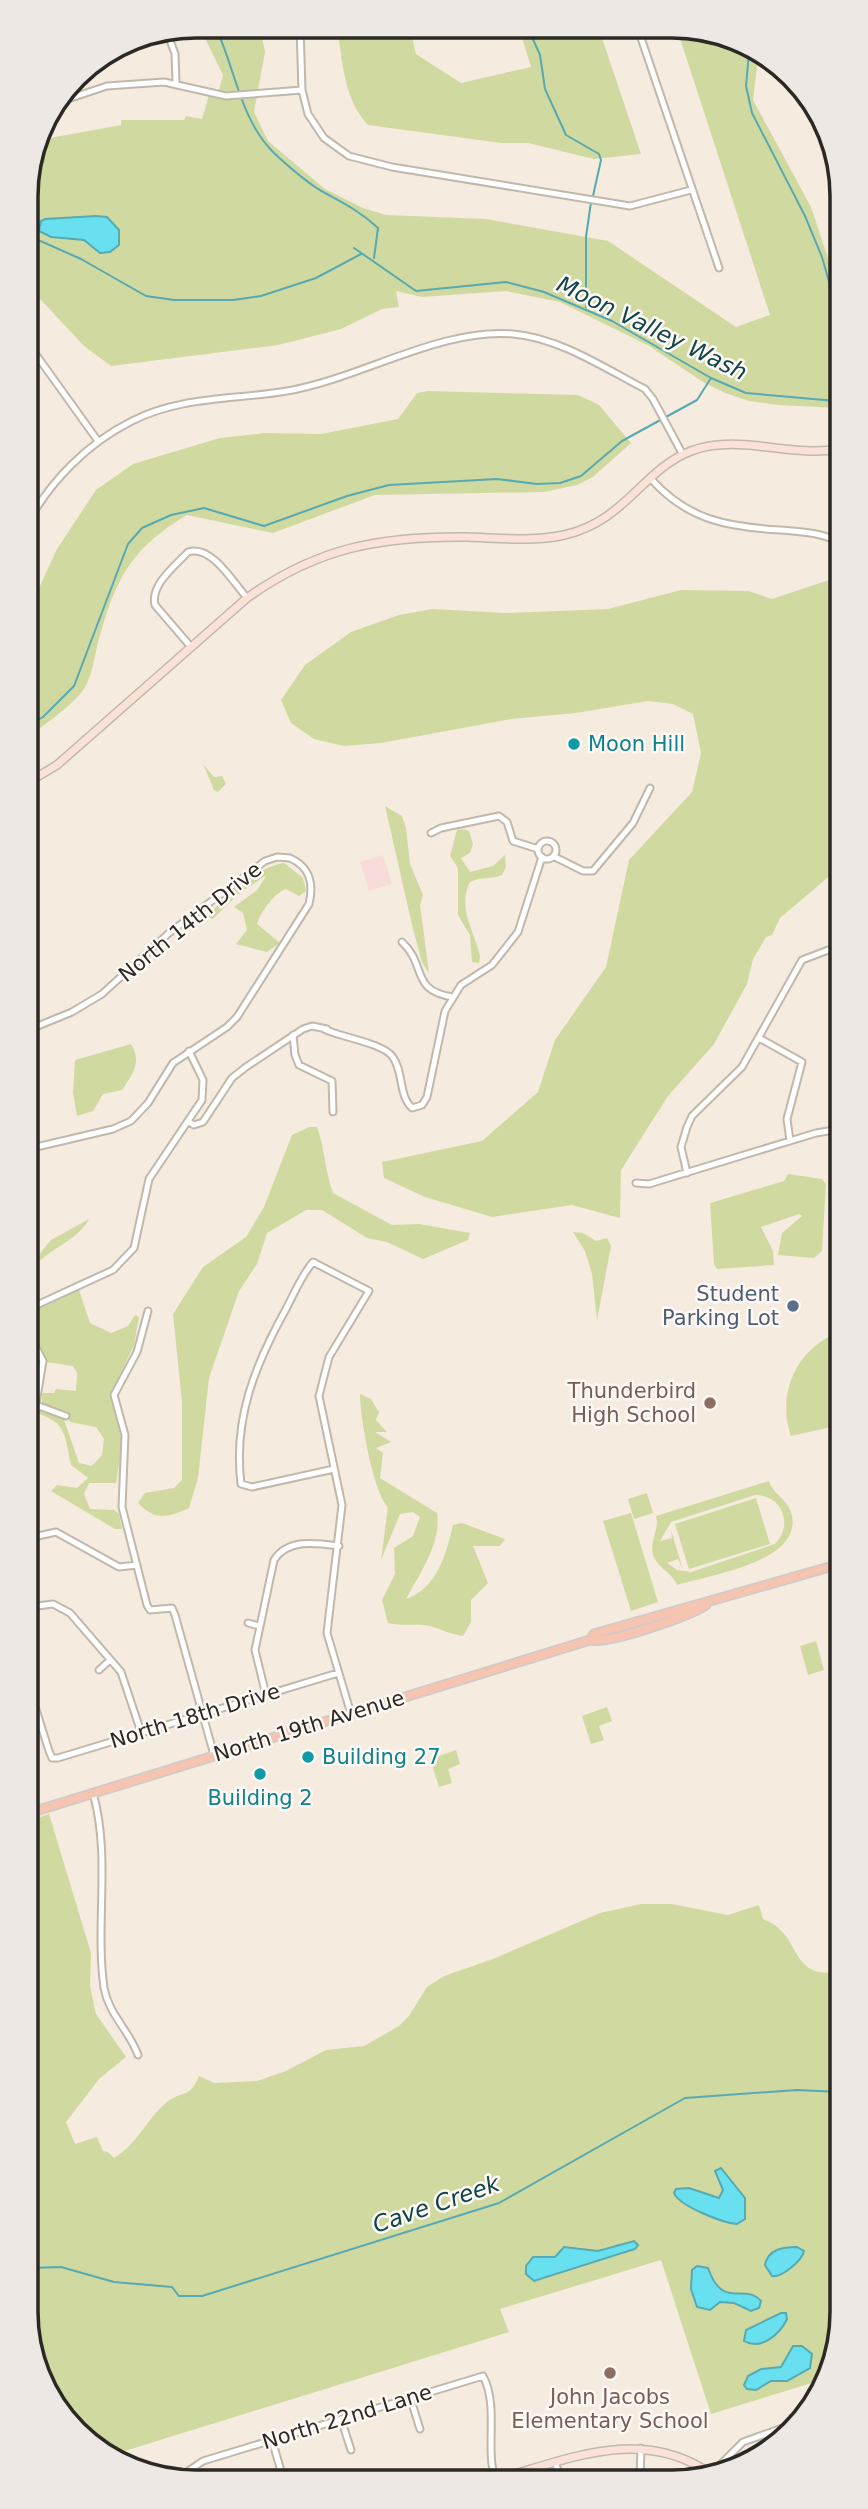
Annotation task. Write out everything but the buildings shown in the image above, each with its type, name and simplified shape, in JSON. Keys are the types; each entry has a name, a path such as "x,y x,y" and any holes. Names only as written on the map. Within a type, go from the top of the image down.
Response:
{"main road":[{"name":"North 19th Avenue","path":"38,1810 590,1640 594,1634 829,1567"}],"street":[{"path":"300,38 302,90 308,114 324,138 336,148 362,161 629,206 691,190"},
{"path":"641,38 719,268"},
{"path":"170,41 174,54 176,82"},
{"path":"74,97 107,86 176,82 233,96 302,90"},
{"path":"39,507 59,477 98,441 133,420 177,404 297,389 453,340 500,333 547,341 645,389 683,455"},
{"path":"39,359 98,441"},
{"path":"39,776 57,765 247,598 305,563 370,542 414,537 544,538 579,531 612,514 683,455 723,444 797,451 830,449"},
{"path":"652,480 682,508 701,517 753,528 817,533 830,538"},
{"path":"191,647 155,605 153,597 159,585 188,552 195,550 208,554 247,598"},
{"path":"542,858 553,856 583,871 593,871 632,823 650,788"},
{"path":"189,1122 194,1125 203,1122 232,1078 307,1027 324,1029 390,1054 398,1067 407,1103 412,1108 418,1108 427,1097 445,1011 461,985 492,965 511,943 523,920 542,858 538,849 513,841 507,822 499,816 441,828 431,833"},
{"path":"538,849 542,842 551,842 555,849 553,856"},
{"name":"North 14th Drive","path":"39,1025 95,999 169,933 268,859 284,857 303,866 312,881 309,904 237,1017 221,1032 189,1051 168,1069 148,1103 131,1121 113,1129 39,1147"},
{"path":"402,942 412,954 425,987 438,995 453,997"},
{"path":"687,1173 681,1147 692,1116 742,1067 799,963 809,955 830,949"},
{"path":"293,1035 299,1065 332,1081 333,1112"},
{"path":"759,1038 802,1062 787,1119 790,1141"},
{"path":"38,1304 113,1270 126,1259 137,1240 149,1179 201,1105 204,1086 189,1051"},
{"path":"636,1183 649,1184 830,1132"},
{"path":"334,1469 251,1487 241,1484 240,1430 248,1389 268,1341 313,1262 369,1291 337,1341 320,1384 321,1410 342,1505 327,1633 351,1714"},
{"path":"148,1311 137,1352 114,1395 125,1435 122,1507 150,1610 172,1608 175,1615 214,1755"},
{"path":"38,1352 43,1360 38,1388"},
{"path":"38,1404 66,1416"},
{"path":"38,1536 56,1532 119,1567 137,1565"},
{"path":"266,1695 256,1663 259,1626 274,1560 283,1550 307,1543 339,1546"},
{"path":"264,1556 274,1560"},
{"path":"38,1606 53,1604 70,1613 110,1660 127,1684 141,1732"},
{"path":"248,1623 259,1626"},
{"path":"99,1670 110,1660"},
{"name":"North 18th Drive","path":"38,1715 52,1758 338,1673"},
{"path":"93,1793 99,1821 104,1988 114,2018 134,2043 138,2055"},
{"name":"North 22nd Lane","path":"190,2470 203,2461 483,2376 489,2395 489,2454 494,2470"},
{"path":"410,2398 420,2429"},
{"path":"341,2419 351,2450"},
{"path":"726,2460 743,2442 777,2430"},
{"path":"272,2440 281,2470"},
{"path":"528,2470 605,2448 641,2448 681,2458 698,2468"},
{"path":"640,2470 641,2448"},
{"path":"555,2462 558,2470"}],"shaded area":[{"path":"383,855 392,884 369,891 360,862"}],"green space":[{"path":"205,38 262,38 265,52 254,112 268,141 325,189 363,208 386,215 486,219 608,241 736,327 770,315 680,39 722,47 741,55 757,64 753,100 811,207 830,264 830,408 749,401 725,393 703,382 649,346 560,302 506,291 422,297 396,291 399,307 382,309 341,329 278,345 111,366 84,346 39,298 39,186 50,138 121,125 121,120 184,120 186,116 202,119 210,92 218,94 223,75"},
{"path":"339,38 412,38 416,54 461,83 531,67 522,38 602,38 641,154 594,159 528,143 501,143 368,125 353,103"},
{"path":"428,391 578,395 599,405 631,443 593,477 577,485 544,492 375,495 273,533 187,515 150,541 126,570 110,604 85,688 69,705 39,729 39,588 57,549 96,490 133,464 220,438 264,433 321,434 398,419 417,393"},
{"path":"830,582 830,876 780,918 772,935 766,937 753,959 747,984 714,1044 668,1096 621,1170 620,1218 572,1205 492,1217 425,1197 384,1178 382,1162 482,1141 538,1092 555,1040 606,967 629,860 692,792 701,753 693,714 673,704 648,701 576,713 511,719 381,743 344,746 314,739 291,723 281,700 305,665 351,632 399,615 432,609 505,613 608,609 681,590 748,591 772,599"},
{"path":"203,764 214,777 222,776 226,784 218,792 214,790"},
{"path":"385,806 402,816 406,828 410,864 423,895 420,905 429,973 422,962 413,929"},
{"path":"457,830 469,831 473,844 470,853 461,858 470,872 493,866 505,855 506,867 502,875 470,882 466,892 466,910 480,956 479,963 472,962 470,935 458,915 458,868 450,856"},
{"path":"284,863 303,878 306,891 299,896 286,889 277,894 268,903 257,924 280,943 267,952 236,944 247,930 243,913 234,907 257,890 267,875 237,895 213,919 207,917 253,876"},
{"path":"131,1044 136,1062 133,1073 122,1090 103,1094 93,1111 77,1116 73,1093 75,1060"},
{"path":"309,1127 317,1127 333,1193 392,1225 419,1224 470,1233 468,1240 423,1259 387,1242 367,1238 322,1210 306,1210 267,1233 257,1264 239,1291 209,1378 198,1478 189,1508 162,1516 151,1513 138,1503 145,1493 174,1488 182,1480 182,1402 173,1314 203,1267 246,1237 264,1207 292,1135"},
{"path":"788,1174 822,1179 826,1184 822,1251 814,1258 778,1255 782,1233 802,1216 799,1214 761,1227 773,1251 774,1265 717,1269 714,1264 710,1203 784,1181"},
{"path":"89,1219 79,1232 38,1263 38,1255 51,1240"},
{"path":"573,1232 583,1233 596,1241 607,1238 611,1246 597,1320 592,1274 585,1251"},
{"path":"79,1290 90,1323 111,1333 128,1326 135,1315 139,1317 134,1345 111,1394 121,1429 121,1452 116,1483 89,1483 84,1494 90,1509 114,1510 119,1514 122,1529 115,1529 51,1491 57,1485 77,1488 88,1478 71,1465 61,1429 50,1418 38,1414 38,1409 63,1417 79,1463 92,1466 102,1455 104,1439 96,1427 70,1422 66,1413 42,1404 42,1393 54,1393 56,1389 76,1391 77,1373 73,1366 46,1362 38,1347 38,1309"},
{"path":"829,1337 829,1427 791,1436 786,1404 794,1374 802,1360"},
{"path":"360,1394 371,1399 379,1412 376,1420 387,1432 375,1432 391,1442 376,1448 383,1453 380,1478 437,1513 438,1524 433,1547 406,1599 417,1594 433,1579 443,1559 453,1525 462,1523 505,1539 500,1546 473,1546 488,1583 471,1600 471,1622 463,1636 427,1625 388,1623 382,1600 395,1574 394,1548 413,1536 420,1517 413,1512 400,1514 381,1560 388,1507 382,1499 373,1471 362,1419"},
{"path":"769,1481 788,1505 792,1516 791,1532 782,1545 768,1555 730,1571 677,1585 653,1555 656,1516","holes":["755,1495 764,1496 778,1505 784,1520 784,1528 775,1544 691,1572 677,1570 667,1563 678,1559 683,1570 671,1530 672,1538 660,1541 671,1522"]},
{"path":"647,1493 653,1513 634,1519 628,1499"},
{"path":"756,1498 770,1544 689,1569 675,1524"},
{"path":"631,1513 658,1602 631,1611 603,1521"},
{"path":"816,1641 824,1670 808,1675 800,1646"},
{"path":"607,1707 612,1721 599,1726 604,1740 591,1744 582,1716"},
{"path":"456,1750 460,1764 448,1769 452,1783 439,1787 430,1759"},
{"path":"49,1814 91,1953 90,1986 96,2014 126,2057 99,2079 66,2122 75,2144 97,2137 103,2151 114,2158 130,2146 167,2102 188,2092 199,2076 214,2083 257,2081 286,2071 326,2050 364,2046 399,2026 409,2016 427,1987 444,1976 493,1959 600,1913 641,1904 671,1904 728,1915 759,1905 763,1919 781,1931 800,1960 813,1970 829,1972 829,2323 824,2353 813,2383 711,2414 661,2260 500,2309 509,2332 123,2452 100,2438 71,2409 55,2382 47,2363 39,2323 38,1818"}],"water":[{"path":"107,217 119,230 119,245 110,252 100,253 84,240 51,237 39,231 41,221 45,219"},
{"path":"721,2168 745,2198 745,2219 737,2224 692,2208 674,2193 676,2189 689,2188 719,2198 723,2190 715,2171"},
{"path":"634,2241 638,2245 635,2249 534,2281 526,2274 526,2266 533,2257 555,2257 564,2247 598,2251"},
{"path":"797,2247 804,2251 795,2264 786,2272 772,2276 765,2265 769,2255 782,2248"},
{"path":"697,2266 708,2268 720,2289 754,2296 761,2301 759,2308 751,2311 734,2303 720,2302 710,2310 697,2307 691,2289 692,2270"},
{"path":"786,2313 787,2319 775,2335 757,2344 744,2341 746,2330"},
{"path":"793,2346 802,2346 812,2354 810,2368 787,2381 771,2381 756,2390 747,2389 744,2385 748,2376 761,2369 781,2367"}],"waterway":[{"name":"Moon Valley Wash","path":"220,38 246,109 263,140 305,180 378,228 374,258"},
{"path":"532,38 540,55 545,89 566,135 599,154 601,160 593,196"},
{"path":"748,59 746,86 752,113 805,216 830,285"},
{"path":"586,307 586,237 591,202"},
{"name":"Moon Valley Wash","path":"39,240 81,259 146,296 174,300 233,300 261,296 316,278 361,254"},
{"name":"Moon Valley Wash","path":"354,248 416,291 506,282 544,292 612,321 711,378 746,393 830,400"},
{"path":"39,719 74,686 128,544 142,528 171,515 204,508 264,526 347,496 389,485 497,479 537,484 560,483 581,476 622,441 697,400 711,378"},
{"name":"Cave Creek","path":"38,2268 61,2267 114,2282 172,2287 179,2296 202,2296 499,2203 685,2098 797,2090 829,2091"}],"place":[{"name":"Moon Hill","path":"574,744"},
{"name":"Student Parking Lot","path":"793,1306"},
{"name":"Thunderbird High School","path":"710,1403"},
{"name":"Building 27","path":"308,1757"},
{"name":"Building 2","path":"260,1774"},
{"name":"John Jacobs Elementary School","path":"610,2373"}]}
